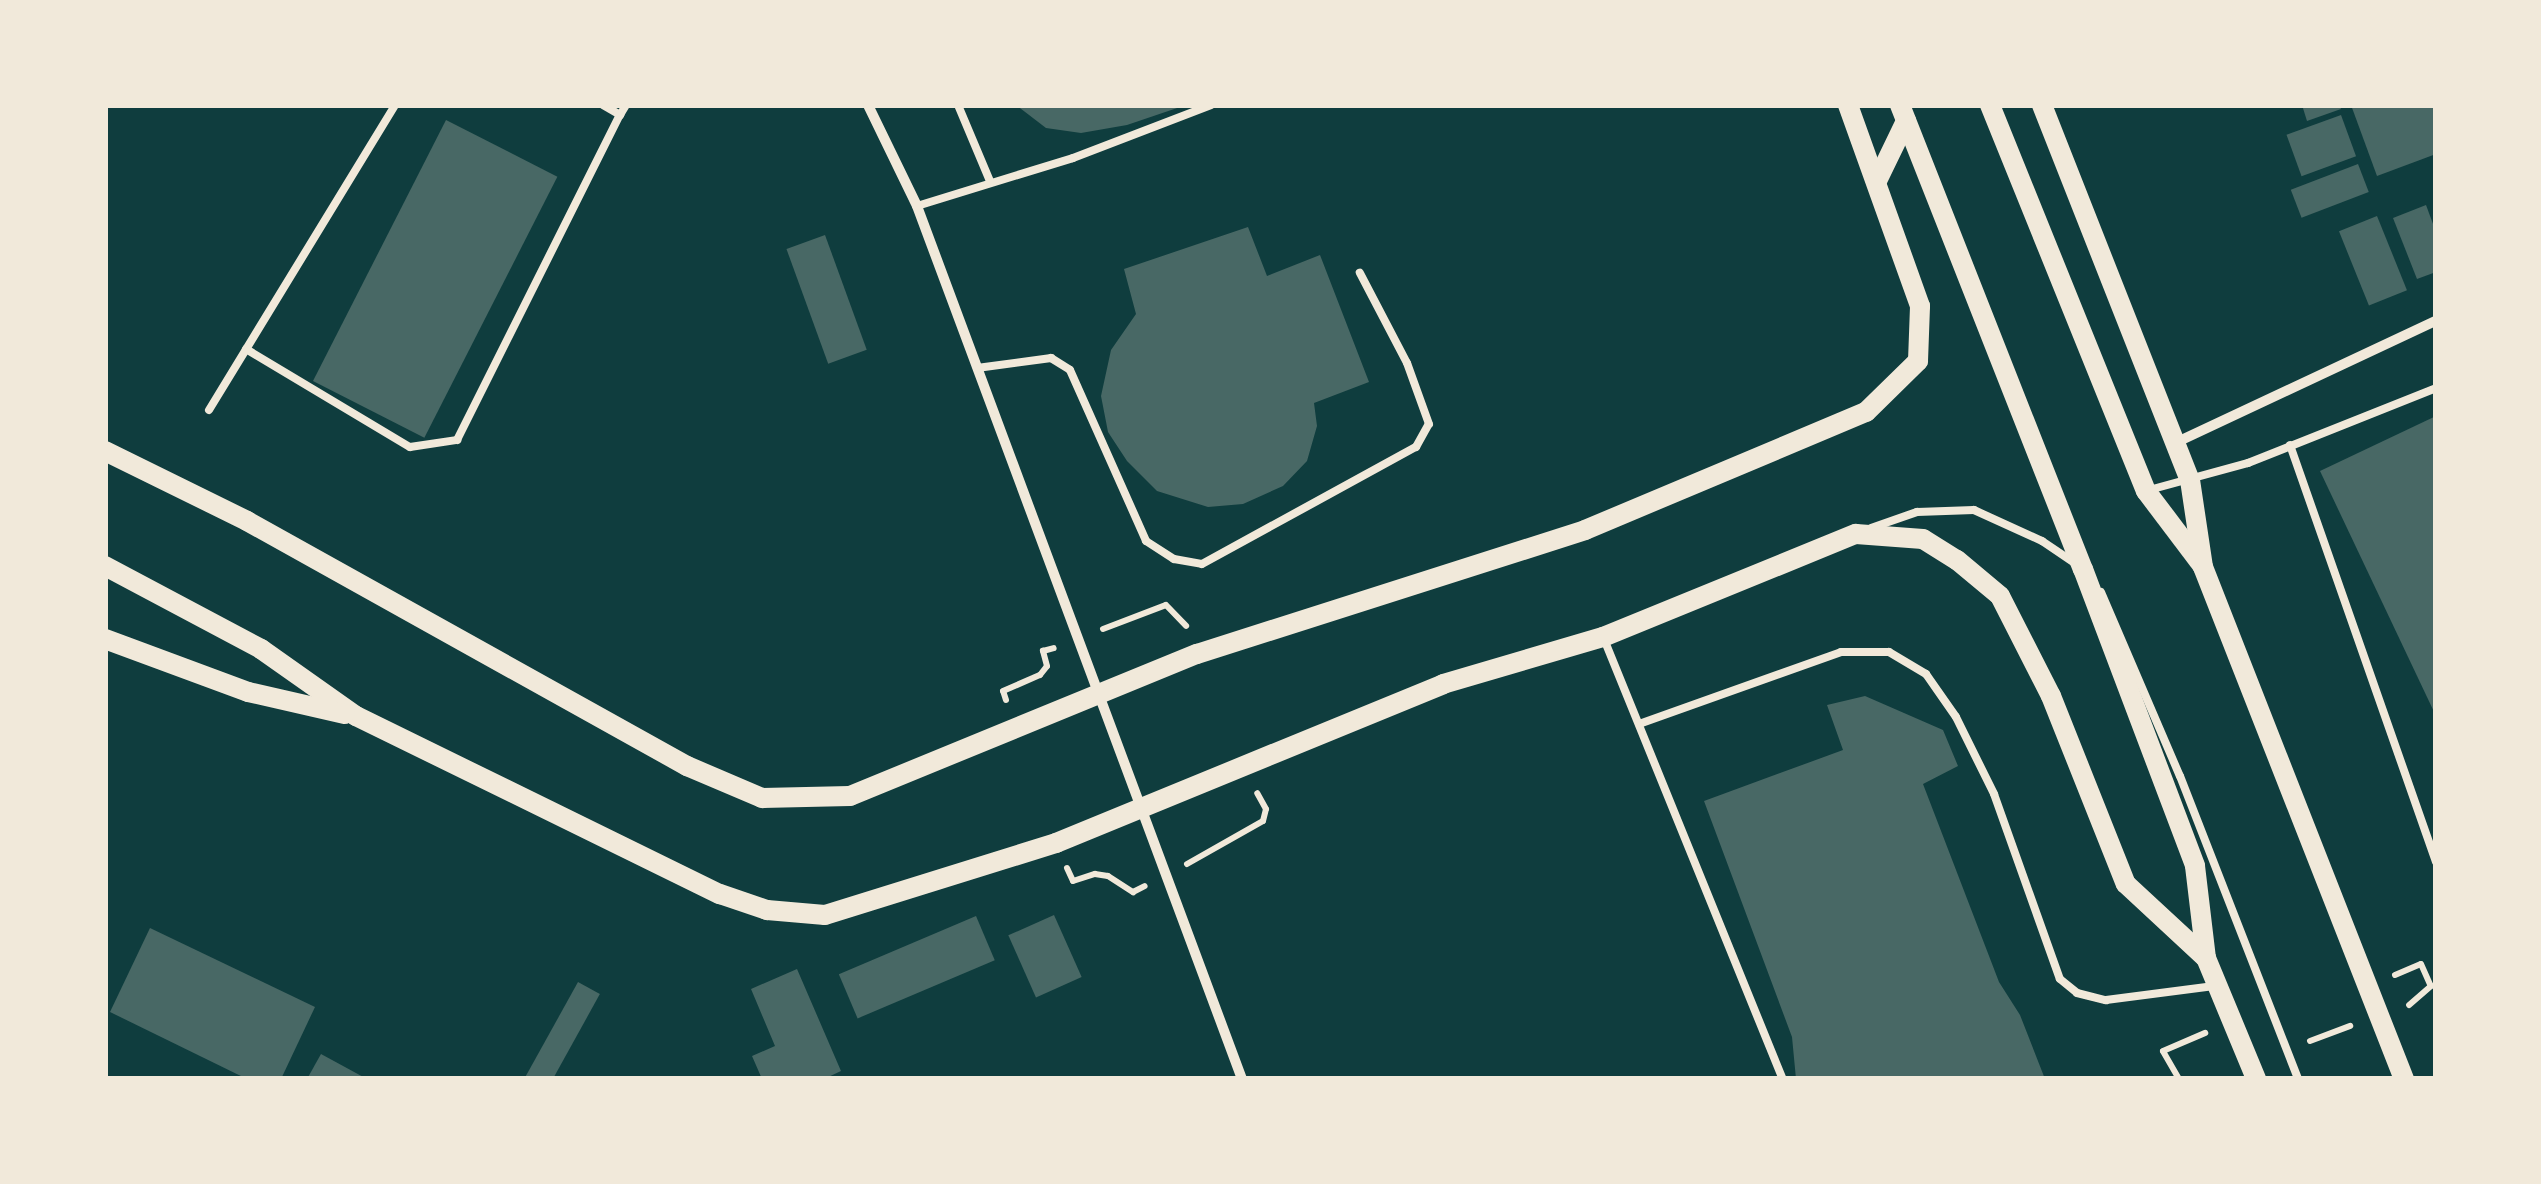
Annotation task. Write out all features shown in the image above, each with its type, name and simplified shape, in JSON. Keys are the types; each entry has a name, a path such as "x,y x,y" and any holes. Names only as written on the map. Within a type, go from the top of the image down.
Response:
{"main road":[{"path":"105,452 247,521 688,766 762,798 850,796 1197,654 1585,530 1846,424 1896,387 1918,362 1920,306 1848,105"},
{"path":"1990,105 2146,491 2203,566"},
{"path":"2042,105 2190,480 2203,566 2404,1079"},
{"path":"1877,180 1902,113"},
{"path":"1902,113 2084,569 2195,866 2206,958 2256,1079"},
{"path":"105,566 261,649 356,716 720,894 767,910 825,915 1056,843 1443,684 1603,637 1856,534 1922,539 1957,560 2000,596 2051,696 2126,884 2206,958"},
{"path":"105,638 248,692 356,716"}],"street":[{"path":"868,105 917,206 1242,1079"},
{"path":"2175,443 2436,321"}],"lane":[{"path":"209,410 395,105"},
{"path":"603,105 620,115"},
{"path":"246,350 410,447 457,440 626,105"},
{"path":"958,105 990,181"},
{"path":"917,206 1073,158 1212,105"},
{"path":"977,368 1051,358 1070,370 1146,540 1174,559 1202,564 1416,448 1429,424 1407,364 1360,273"},
{"path":"2146,491 2290,445 2436,388"},
{"path":"2290,445 2436,862"},
{"path":"1856,534 1917,512 1974,510 2042,541 2084,569 2114,618 2298,1079"},
{"path":"1603,637 1783,1079"},
{"path":"1639,724 1841,652 1889,652 1926,674 1956,717 1994,794 2060,979 2077,992 2106,1000 2218,985"}],"path":[{"path":"1015,726 1003,691 1040,675 1047,666 1044,651 1166,605 1184,620 1197,654"},
{"path":"2414,1002 2431,986 2421,964"},
{"path":"2179,1079 2163,1051 2233,1020"}],"building":[{"path":"1016,105 1186,105 1127,125 1081,133 1046,128"},
{"path":"2302,105 2339,105 2341,109 2307,121"},
{"path":"2351,105 2436,105 2436,154 2377,176"},
{"path":"2341,115 2356,156 2302,176 2286,135"},
{"path":"446,120 557,177 424,438 313,381"},
{"path":"2358,164 2369,192 2302,218 2291,190"},
{"path":"2426,205 2436,232 2436,272 2417,279 2393,218"},
{"path":"2377,216 2407,290 2369,306 2339,231"},
{"path":"1248,227 1267,276 1320,255 1369,382 1314,403 1317,426 1307,461 1283,486 1243,504 1208,507 1157,491 1127,461 1108,432 1101,396 1111,350 1136,314 1124,269"},
{"path":"825,235 867,350 828,364 786,249"},
{"path":"2436,416 2436,716 2320,471"},
{"path":"1865,696 1943,730 1958,766 1923,784 1999,982 2020,1015 2045,1079 1796,1079 1792,1037 1704,801 1843,750 1827,705"},
{"path":"1054,915 1082,977 1036,997 1008,935"},
{"path":"976,916 995,960 858,1018 839,974"},
{"path":"150,928 315,1007 281,1079 247,1079 110,1012"},
{"path":"797,969 841,1071 824,1079 762,1079 752,1056 775,1046 751,989"},
{"path":"578,982 600,994 553,1079 525,1077"},
{"path":"321,1054 367,1079 307,1079"}]}
